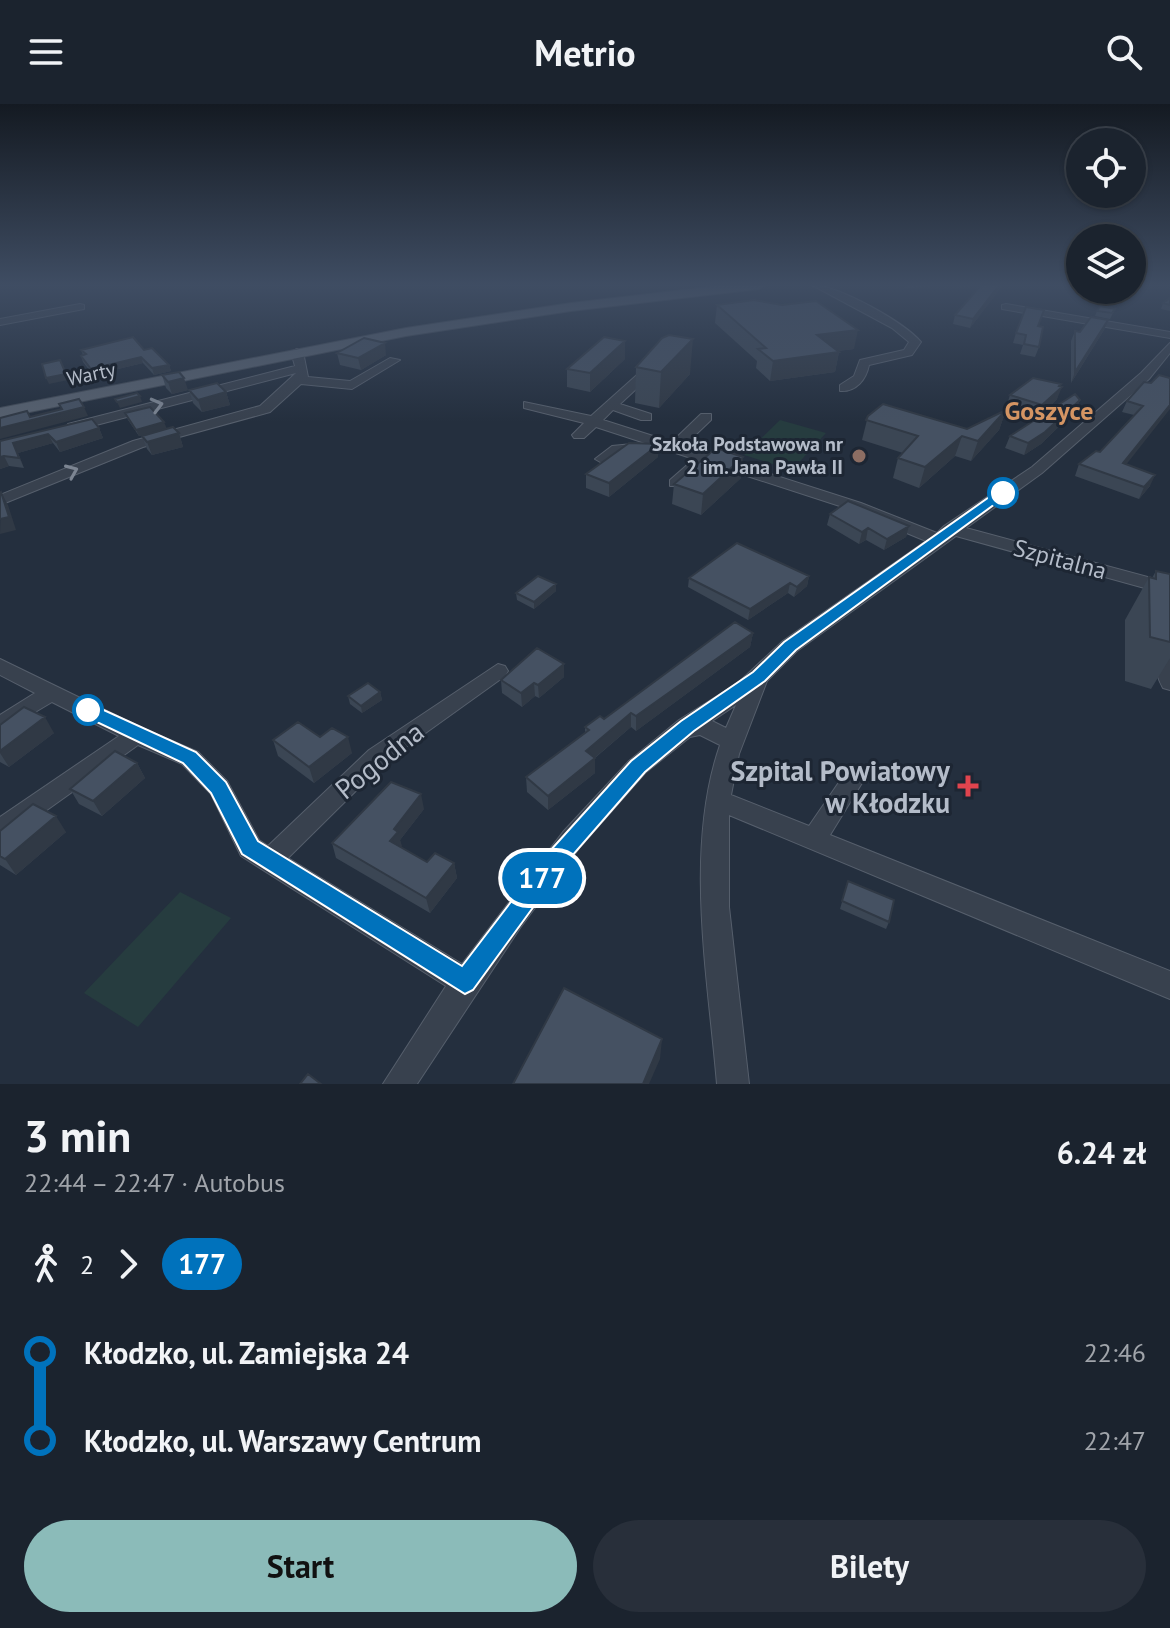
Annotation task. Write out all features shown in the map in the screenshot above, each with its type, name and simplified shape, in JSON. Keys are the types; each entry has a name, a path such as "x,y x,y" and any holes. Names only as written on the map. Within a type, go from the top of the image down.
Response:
{"main road":[{"name":"Warty","path":"0,413 297,352 418,331"}],"street":[{"path":"844,388 860,378 864,363 908,353 915,342 898,331"},
{"path":"1145,331 1170,335"},
{"path":"399,1084 465,982 557,859 638,766 687,726 759,677 790,646 943,534 1037,470 1145,376 1170,346"},
{"path":"297,352 301,374"},
{"path":"58,431 301,374 352,385 394,360"},
{"path":"579,435 589,420 613,406 644,375 644,367"},
{"path":"0,500 138,444 265,409 301,374"},
{"path":"529,405 589,420 682,451"},
{"path":"613,406 646,417"},
{"path":"682,451 682,440 706,417"},
{"path":"602,459 617,449 630,447 682,451"},
{"name":"Szpitalna","path":"682,451 943,534 1170,589"},
{"path":"675,483 704,458"},
{"path":"1170,619 1167,618 1163,658 1170,683"},
{"path":"0,666 136,735 190,758 219,788 250,848 465,982"},
{"name":"Pogodna","path":"270,860 377,756 498,671"},
{"path":"733,1084 716,897 718,800 732,743 759,677"},
{"path":"0,725 52,692"},
{"path":"687,726 704,726 719,732 732,743"},
{"path":"0,830 136,735"},
{"path":"815,838 854,778"},
{"path":"718,800 1170,985"}],"green space":[{"path":"780,420 826,433 792,470 744,455"},
{"path":"180,892 231,918 138,1027 84,993"}],"building":[{"path":"746,331 852,331 817,335 839,352 773,361 758,349 766,348"},
{"path":"1042,331 1039,347 1024,344 1026,335 1016,333"},
{"path":"1075,331 1101,331 1075,372"},
{"path":"669,335 693,339 661,372 636,367 662,338"},
{"path":"133,337 144,350 152,348 169,365 152,368 141,357 91,369 81,356 86,354 81,350"},
{"path":"604,337 625,341 590,373 567,369"},
{"path":"364,338 385,343 358,358 337,353"},
{"path":"60,360 66,374 46,378 42,364"},
{"path":"179,372 184,378 168,382 162,375"},
{"path":"1159,375 1170,378 1170,405 1123,463 1155,475 1144,487 1079,464 1096,451 1100,452 1143,406 1127,401 1144,382 1151,383"},
{"path":"1033,378 1061,384 1059,386 1062,387 1042,405 1010,395"},
{"path":"217,383 226,392 198,400 189,390"},
{"path":"137,393 140,396 117,402 115,399"},
{"path":"1075,394 1080,400 1028,443 1010,436"},
{"path":"79,399 84,407 0,428 0,418 27,411 30,417 62,409 59,404"},
{"path":"883,404 967,429 1006,410 978,441 962,436 925,467 898,458 918,436 866,420"},
{"path":"150,407 164,422 136,430 125,413"},
{"path":"92,419 99,428 56,442 48,434 13,443 19,458 0,457 0,441"},
{"path":"173,427 179,433 147,442 142,436"},
{"path":"629,443 659,444 609,483 586,474"},
{"path":"716,448 743,457 703,494 674,484"},
{"path":"0,493 9,517 0,519"},
{"path":"848,501 909,526 887,539 868,528 862,532 830,514"},
{"path":"737,543 809,576 797,587 790,583 750,609 689,578"},
{"path":"1156,571 1170,574 1170,642 1150,637 1149,577 1156,579"},
{"path":"538,576 556,584 534,602 516,593"},
{"path":"735,622 753,633 636,716 631,713 586,751 595,758 548,796 526,777 589,730 585,727 600,716 604,719"},
{"path":"537,648 564,664 538,685 534,683 521,693 501,680"},
{"path":"368,683 380,692 361,706 348,696"},
{"path":"24,707 45,717 0,751 0,725"},
{"path":"298,722 320,737 332,728 348,737 309,767 273,740"},
{"path":"115,751 137,763 93,801 70,789"},
{"path":"391,782 421,794 394,829 398,832 390,841 427,862 435,853 454,863 426,898 332,843"},
{"path":"33,804 56,816 5,859 0,856 0,831"},
{"path":"848,881 894,900 889,922 842,901"},
{"path":"564,988 662,1039 643,1084 513,1084"},
{"path":"308,1074 321,1084 300,1084"}],"bus line":[{"name":"177","path":"88,710 190,758 219,788 250,848 465,982 557,859 638,766 687,726 759,677 790,646 1003,493"}],"place":[{"name":"Szkoła Podstawowa nr 2 im. Jana Pawła II","path":"859,456"},
{"name":"Szpital Powiatowy w Kłodzku","path":"968,786"}],"district":[{"name":"Goszyce","path":"1049,410"}]}
